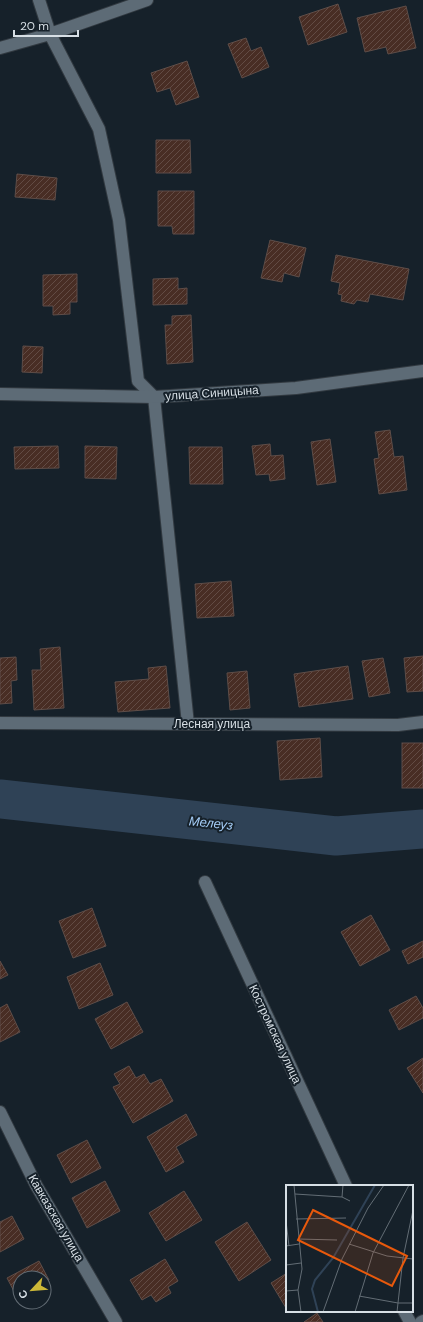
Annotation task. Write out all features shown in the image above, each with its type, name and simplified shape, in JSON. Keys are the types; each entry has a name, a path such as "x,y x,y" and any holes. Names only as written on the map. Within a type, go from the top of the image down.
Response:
{"street":[{"path":"39,0 50,34 99,129 119,220 138,381 154,397 188,724"},
{"path":"0,48 50,34 147,0"},
{"name":"улица Синицына","path":"0,394 154,397 296,388 423,371"},
{"name":"Лесная улица","path":"0,723 398,724 423,722"},
{"name":"Костромская улица","path":"204,882 346,1185"},
{"name":"Кавказская улица","path":"0,1112 36,1185 116,1322"},
{"path":"405,1312 410,1322"}],"building":[{"path":"338,4 347,32 308,45 299,17"},
{"path":"406,6 416,48 388,54 386,47 365,52 357,18"},
{"path":"246,38 251,51 261,47 269,67 242,78 228,44"},
{"path":"187,61 199,97 176,105 170,88 157,92 151,73"},
{"path":"156,140 190,140 191,173 156,173"},
{"path":"17,174 57,178 55,200 15,197"},
{"path":"158,191 194,191 194,234 173,234 172,226 158,226"},
{"path":"270,240 306,248 299,277 284,273 282,282 261,278"},
{"path":"336,255 409,269 403,300 370,294 368,302 357,300 354,304 341,301 342,295 338,294 340,283 331,281"},
{"path":"77,274 77,302 70,302 70,314 53,315 53,306 43,306 43,275"},
{"path":"178,278 178,289 187,288 187,304 153,305 153,279"},
{"path":"191,315 193,362 167,364 165,325 172,325 172,316"},
{"path":"23,346 43,347 42,373 22,372"},
{"path":"390,430 394,457 403,456 407,490 379,494 374,459 379,458 375,432"},
{"path":"330,439 336,482 317,485 311,442"},
{"path":"270,444 271,456 283,455 285,479 270,481 269,474 256,475 252,446"},
{"path":"58,446 59,468 15,469 14,447"},
{"path":"85,446 117,447 116,479 85,478"},
{"path":"189,447 222,447 223,484 190,484"},
{"path":"231,581 234,616 197,618 195,584"},
{"path":"60,647 64,708 34,710 32,670 41,670 40,649"},
{"path":"423,656 423,691 407,692 404,658"},
{"path":"16,657 17,680 11,681 12,703 0,704 0,658"},
{"path":"383,658 390,693 369,697 362,661"},
{"path":"166,666 170,708 118,712 115,682 149,679 148,668"},
{"path":"348,666 353,699 299,707 294,674"},
{"path":"247,671 250,708 230,710 227,673"},
{"path":"320,738 322,777 280,780 277,741"},
{"path":"402,743 423,743 423,788 402,788"},
{"path":"92,908 106,946 73,958 59,921"},
{"path":"371,915 390,950 360,966 341,932"},
{"path":"423,941 423,957 408,964 402,951"},
{"path":"0,961 8,975 0,979"},
{"path":"100,963 113,995 79,1009 67,977"},
{"path":"416,996 423,1008 423,1018 399,1030 389,1010"},
{"path":"127,1002 143,1032 111,1049 95,1019"},
{"path":"7,1004 20,1032 0,1042 0,1008"},
{"path":"423,1058 423,1093 407,1068"},
{"path":"129,1066 136,1078 144,1074 150,1084 161,1079 173,1101 133,1123 113,1087 120,1084 114,1074"},
{"path":"186,1114 197,1135 176,1147 184,1162 166,1172 147,1137"},
{"path":"87,1140 101,1168 71,1183 57,1155"},
{"path":"105,1181 120,1211 87,1228 72,1198"},
{"path":"184,1191 202,1220 166,1241 149,1213"},
{"path":"12,1216 24,1239 0,1252 0,1222"},
{"path":"247,1222 271,1260 239,1281 215,1242"},
{"path":"165,1259 178,1281 168,1287 171,1293 156,1302 151,1295 142,1300 130,1280"},
{"path":"39,1261 44,1270 22,1270"},
{"path":"286,1274 286,1308 271,1283"},
{"path":"12,1275 12,1288 7,1278"},
{"path":"317,1313 323,1322 304,1322"}],"waterway":[{"name":"Мелеуз","path":"0,799 336,836 423,829"}]}
